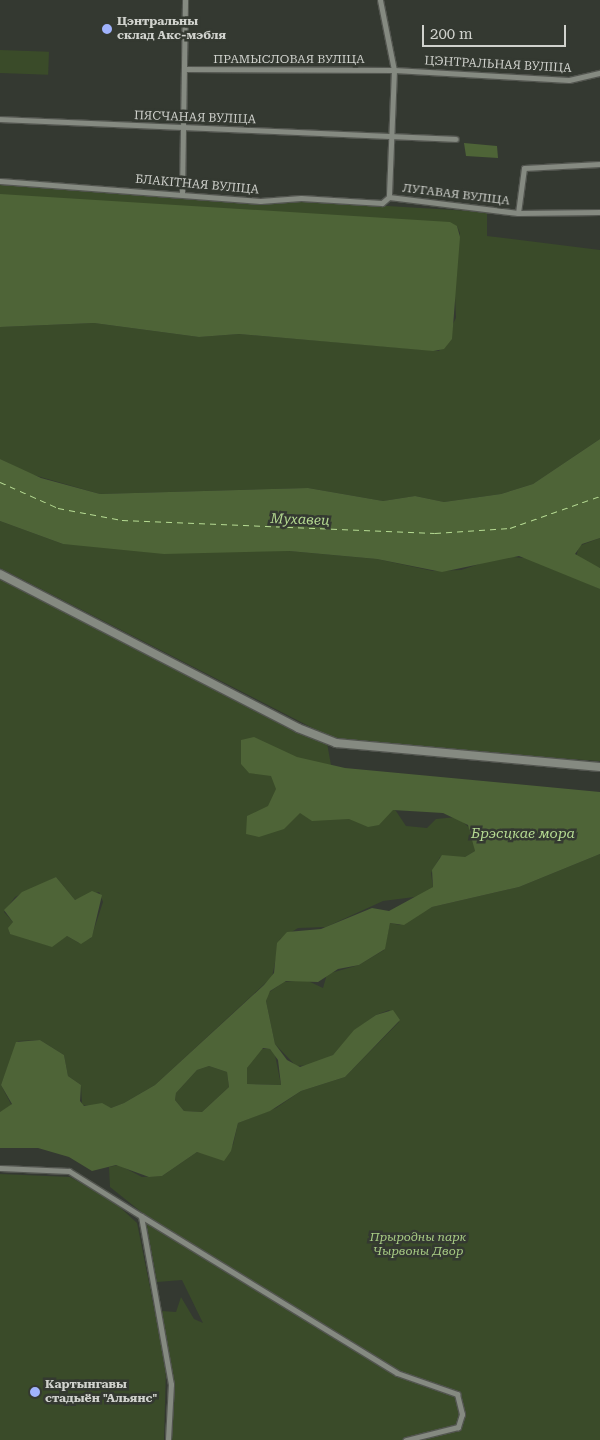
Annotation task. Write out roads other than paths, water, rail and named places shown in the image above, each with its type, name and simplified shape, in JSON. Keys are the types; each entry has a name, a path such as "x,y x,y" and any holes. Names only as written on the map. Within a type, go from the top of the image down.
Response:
{"street":[{"path":"182,193 185,0"},
{"path":"380,0 394,70 389,134 389,197"},
{"name":"ПРАМЫСЛОВАЯ ВУЛІЦА","path":"184,69 394,70"},
{"name":"ЦЭНТРАЛЬНАЯ ВУЛІЦА","path":"394,70 569,80 600,73"},
{"name":"ПЯСЧАНАЯ ВУЛІЦА","path":"0,119 182,129 389,134 456,139"},
{"name":"ЛУГАВАЯ ВУЛІЦА","path":"389,197 518,213 524,168 600,164"},
{"name":"БЛАКІТНАЯ ВУЛІЦА","path":"0,181 182,193 260,201 300,198 382,203 389,197"},
{"path":"518,213 600,212"},
{"path":"0,574 326,740 371,749 600,767"},
{"path":"0,1168 69,1171 389,1369 457,1394 462,1414 458,1427 406,1440"},
{"path":"142,1216 171,1384 168,1440"}],"water":[{"path":"464,143 497,146 498,158 466,156"},
{"path":"0,194 450,222 457,226 460,237 452,339 444,349 433,351 239,334 199,337 94,323 0,327"},
{"name":"Мухавец","path":"600,439 600,538 582,544 575,554 600,568 600,589 519,556 442,572 377,559 289,551 164,554 63,544 0,521 0,459 41,478 100,494 308,488 383,501 415,496 444,502 501,494 533,484"},
{"name":"Брэсцкае мора","path":"254,737 297,757 345,768 600,792 600,854 519,887 432,907 404,925 390,923 385,949 359,965 338,969 318,982 286,981 270,991 266,1001 275,1044 287,1060 300,1067 333,1055 354,1030 376,1015 393,1010 400,1020 345,1077 301,1091 270,1111 238,1123 231,1151 224,1161 197,1152 162,1176 149,1177 116,1165 92,1171 69,1157 38,1148 0,1148 0,1112 12,1104 1,1085 16,1042 40,1040 64,1055 68,1076 81,1085 80,1101 84,1106 102,1103 111,1108 124,1103 155,1085 264,985 274,973 277,943 287,932 321,929 372,908 389,911 433,887 432,870 442,855 465,857 475,851 468,825 443,813 393,810 379,825 368,827 349,819 312,821 300,813 284,829 259,837 246,834 247,816 268,806 276,789 271,776 249,773 241,764 241,740","holes":["263,1048 270,1049 278,1060 281,1085 247,1084 247,1068","209,1066 227,1072 229,1087 202,1112 184,1111 175,1100 176,1093 197,1070"]},
{"path":"56,877 75,900 92,891 102,895 92,937 81,944 67,936 52,947 10,934 8,928 13,922 4,910 22,892"}],"place":[{"name":"Цэнтральны склад Акс-мэбля","path":"107,29"},
{"name":"Картынгавы стадыён \"Альянс\"","path":"35,1392"}],"park label":[{"name":"Прыродны парк Чырвоны Двор","path":"418,1245"}]}
